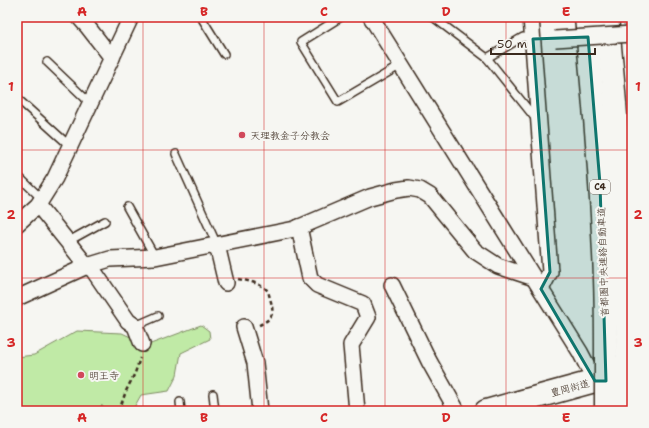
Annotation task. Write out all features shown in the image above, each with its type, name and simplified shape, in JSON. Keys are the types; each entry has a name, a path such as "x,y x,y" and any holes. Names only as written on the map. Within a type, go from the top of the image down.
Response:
{"main road":[{"name":"首都圏中央連絡自動車道","path":"586,17 600,191 605,277 606,411"},
{"name":"首都圏中央連絡自動車道","path":"607,17 613,70 626,276 628,411"},
{"name":"豊岡街道","path":"486,411 594,381 632,381"}],"street":[{"path":"79,17 112,58"},
{"path":"19,219 40,202 55,178 131,17"},
{"path":"371,17 580,352 594,381"},
{"path":"531,17 550,272 537,284"},
{"path":"533,39 632,34"},
{"path":"17,298 87,266 110,259 155,257 295,229 370,197 409,188 420,190 430,196 475,251 498,266 537,284"},
{"path":"40,202 67,242 87,266 93,270 128,321 135,326 142,344"},
{"path":"300,227 310,278 317,284 362,304 368,318 351,345 357,411"},
{"path":"217,245 225,281"},
{"path":"392,285 429,361 457,411"},
{"path":"245,329 255,363 260,411"}],"lane":[{"path":"201,17 224,54"},
{"path":"341,17 301,42 338,102 401,65"},
{"path":"433,17 487,58 539,123"},
{"path":"487,58 523,37 533,39"},
{"path":"47,62 90,103"},
{"path":"19,100 70,146"},
{"path":"176,154 217,245"},
{"path":"17,175 40,202"},
{"path":"127,207 155,257"},
{"path":"67,242 105,221"},
{"path":"135,326 158,316"},
{"path":"213,394 215,411"},
{"path":"180,402 181,411"}],"path":[{"path":"225,281 248,281 259,284 268,291 273,311 269,320 245,329"},
{"path":"119,411 126,391 137,368 142,344"},
{"path":"101,406 105,411"}],"highlighted area":[{"path":"588,37 600,184 606,381 595,381 541,289 550,272 533,39"}],"green space":[{"path":"201,325 209,331 210,339 181,353 177,375 169,391 141,395 132,411 17,411 17,357 34,355 77,331 122,333 148,345"}],"place":[{"name":"天理教金子分教会","path":"242,135"},
{"name":"明王寺","path":"81,375"}]}
